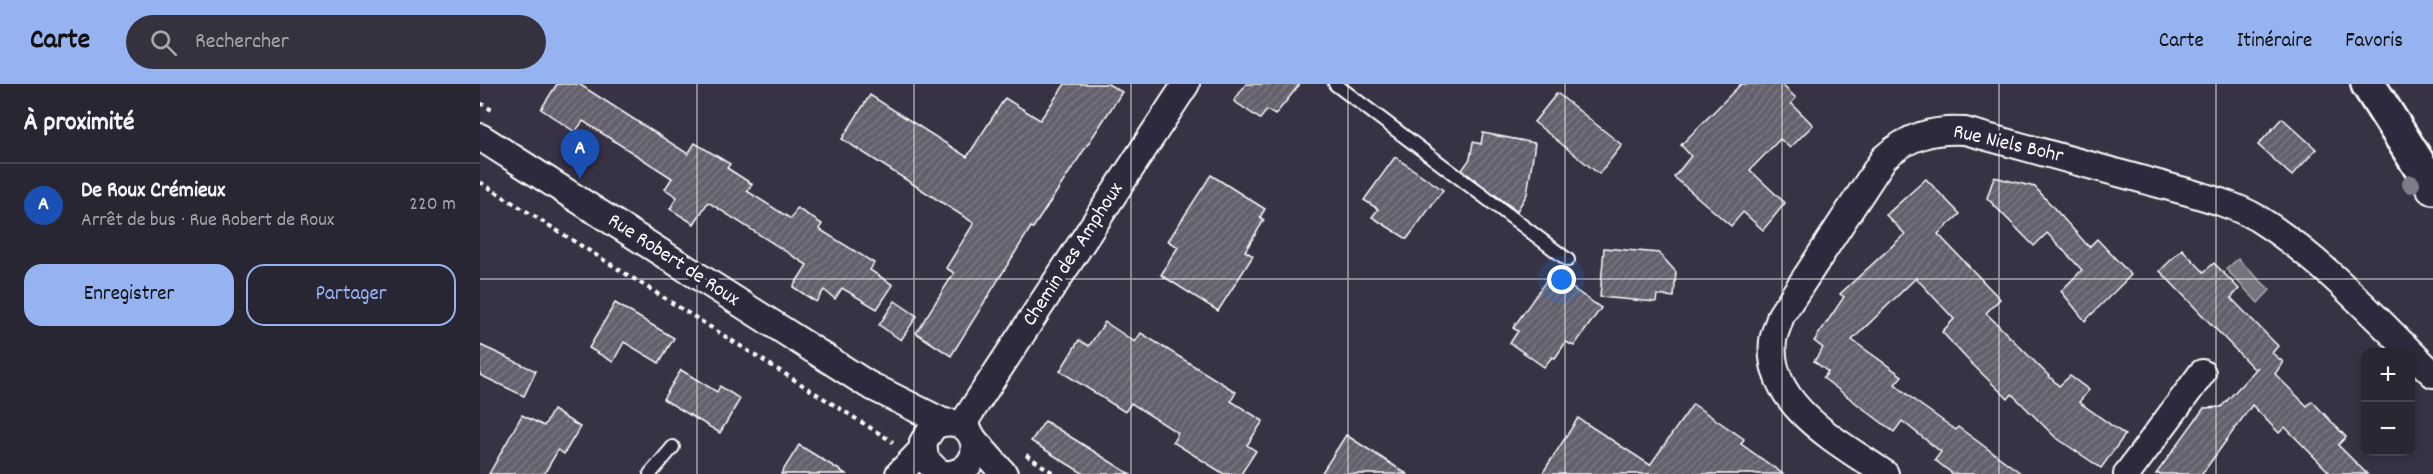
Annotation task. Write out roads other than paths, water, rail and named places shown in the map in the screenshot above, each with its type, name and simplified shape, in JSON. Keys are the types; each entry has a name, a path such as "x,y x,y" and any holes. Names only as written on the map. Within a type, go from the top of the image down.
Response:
{"main road":[{"path":"2368,84 2433,187"}],"street":[{"name":"Chemin des Amphoux","path":"960,429 1186,84"},
{"name":"Rue Niels Bohr","path":"1885,474 1811,422 1791,400 1777,373 1773,342 1781,315 1884,158 1901,142 1945,130 1965,131 2188,192 2220,201 2255,217 2326,271 2433,374"},
{"name":"Rue Robert de Roux","path":"480,136 867,384 960,429 1004,474"},
{"path":"2127,474 2202,373"},
{"name":"Rue Robert de Roux","path":"867,384 923,446"},
{"path":"899,474 923,446 927,433 960,429 972,460 953,473 925,459 923,446"}],"lane":[{"path":"1335,84 1568,260"},
{"path":"651,474 673,447"}],"place":[{"name":"De Roux Crémieux","path":"580,179"}]}
